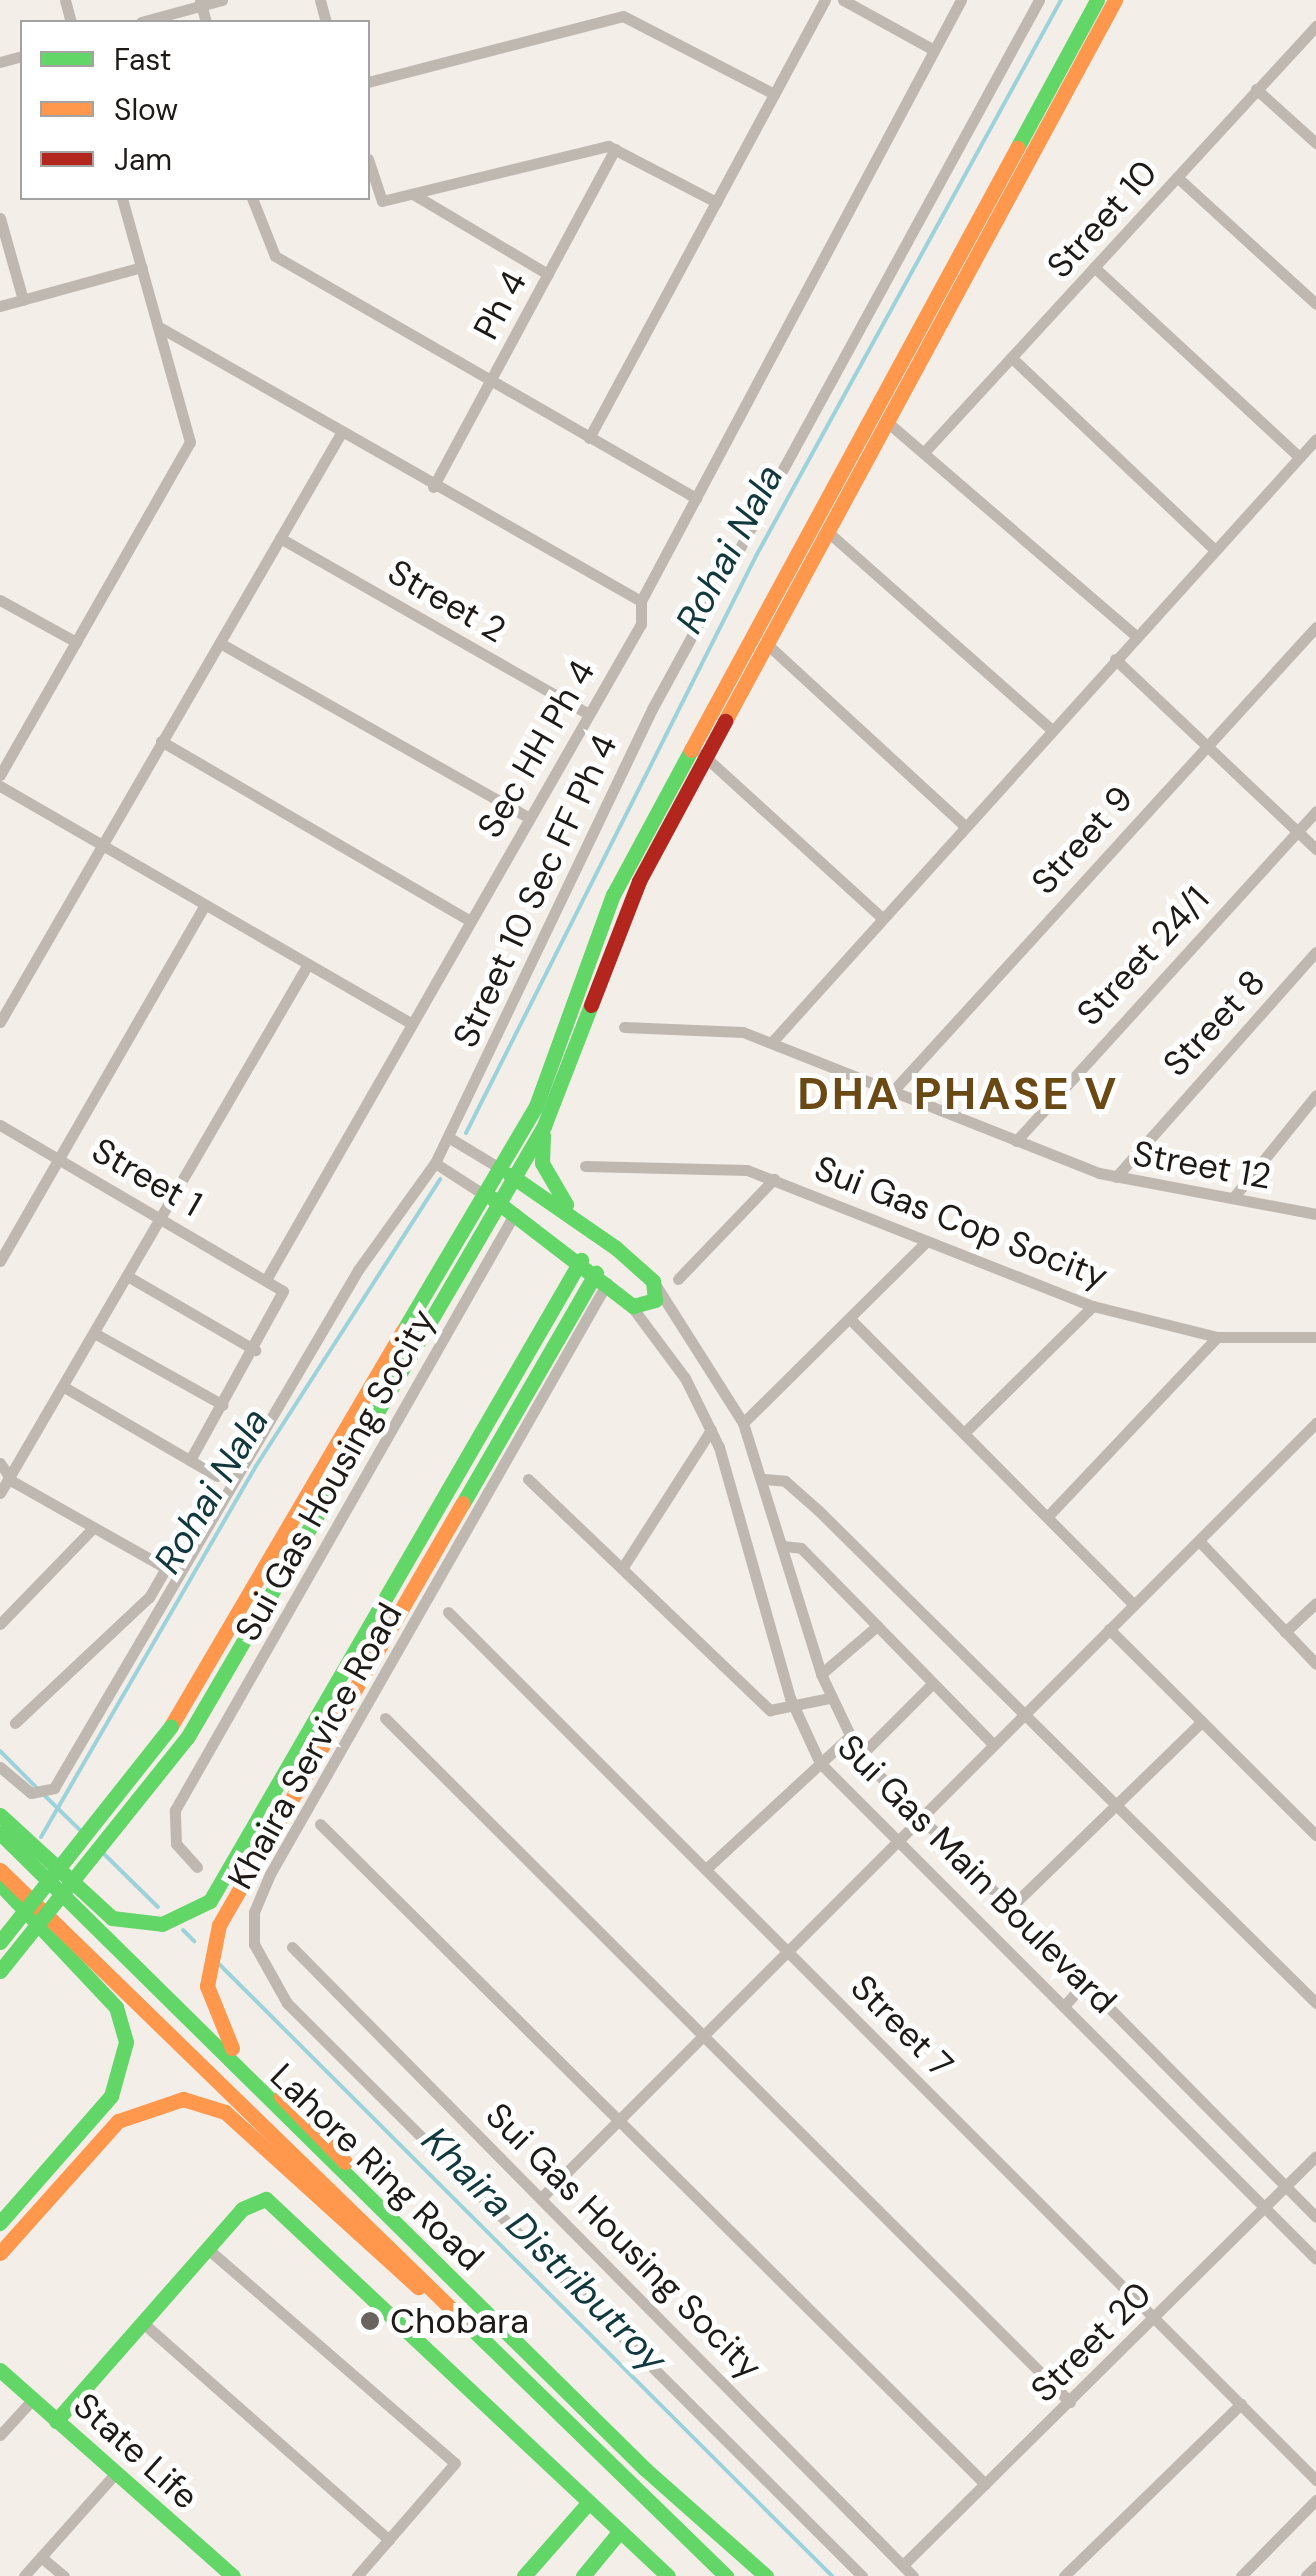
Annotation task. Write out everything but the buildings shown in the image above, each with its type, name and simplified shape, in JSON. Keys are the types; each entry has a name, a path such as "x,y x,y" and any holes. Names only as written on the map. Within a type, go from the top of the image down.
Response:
{"main road":[{"path":"0,1972 187,1738 516,1178 577,1058 613,937 699,752 1097,0"},
{"path":"0,1942 171,1726 483,1194 560,1050 613,894 768,645 1115,0"},
{"path":"544,1126 547,1179 576,1217"},
{"name":"Sui Gas Main Boulevard","path":"498,1167 576,1217 653,1281"},
{"name":"Sui Gas Main Boulevard","path":"483,1194 582,1260 629,1303"},
{"path":"0,1815 112,1918 162,1924 210,1901 582,1260"},
{"path":"220,2036 206,1968 226,1911 602,1278"},
{"path":"629,1303 652,1304 653,1281"},
{"name":"Lahore Ring Road","path":"0,1833 396,2224 766,2576"},
{"name":"Lahore Ring Road","path":"0,1870 726,2576"},
{"path":"0,1884 116,2007 126,2042 111,2096 0,2223"},
{"path":"168,1999 220,2036 396,2224"},
{"path":"0,2253 118,2121 152,2102 195,2100 224,2112 372,2252 442,2304"},
{"path":"56,2421 254,2200 284,2210 668,2576"},
{"name":"State Life","path":"0,2370 233,2576"},
{"path":"524,2576 589,2502"},
{"path":"584,2576 620,2532"}],"street":[{"path":"147,20 222,0"},
{"path":"589,438 826,0"},
{"path":"843,0 934,50"},
{"name":"Sec HH Ph 4","path":"267,1278 467,919 641,624 641,601 961,0"},
{"name":"Street 10 Sec FF Ph 4","path":"0,1767 31,1794 54,1788 358,1270 438,1166 652,709 1039,0"},
{"path":"370,81 623,16 774,94"},
{"name":"Street 10","path":"927,449 1316,26"},
{"path":"1256,90 1316,143"},
{"path":"370,164 382,201 615,149 716,202"},
{"name":"Ph 4","path":"434,487 615,149"},
{"path":"1177,178 1316,304"},
{"path":"413,194 548,274"},
{"path":"0,775 190,442 123,200"},
{"path":"253,200 275,256 696,498"},
{"path":"0,218 23,300"},
{"path":"0,306 142,267"},
{"path":"1094,267 1299,457"},
{"path":"161,328 434,487 641,601"},
{"path":"1012,359 1213,548"},
{"path":"886,421 927,449 1136,636"},
{"path":"0,1022 341,433"},
{"path":"772,1042 962,824 1316,439"},
{"path":"828,532 1051,729"},
{"name":"Street 2","path":"280,538 587,713"},
{"path":"0,600 76,642"},
{"name":"Street 9","path":"892,1092 1316,626"},
{"path":"220,643 528,817"},
{"path":"768,645 962,824"},
{"path":"1115,660 1316,848"},
{"path":"161,740 467,919"},
{"path":"699,752 880,916"},
{"path":"0,786 410,1023"},
{"name":"Street 24/1","path":"1016,1141 1316,812"},
{"path":"0,1261 204,906"},
{"name":"Street 8","path":"1116,1178 1316,952"},
{"path":"0,1493 12,1481 308,964"},
{"name":"Street 12","path":"624,1028 731,1031 772,1042 1116,1178 1316,1214"},
{"path":"1233,1198 1316,1094"},
{"name":"Street 1","path":"0,1125 267,1278"},
{"name":"Sui Gas Main Boulevard","path":"452,1139 498,1167"},
{"name":"Sui Gas Main Boulevard","path":"438,1166 483,1194"},
{"name":"Sui Gas Cop Socity","path":"585,1166 734,1169 774,1179 924,1244 1093,1306 1217,1337 1316,1337"},
{"path":"678,1278 774,1179"},
{"name":"Sui Gas Housing Socity","path":"197,1867 176,1844 175,1810 515,1212"},
{"path":"743,1423 853,1322 924,1244"},
{"path":"129,1277 255,1350"},
{"path":"190,1460 284,1299 267,1278"},
{"name":"Khaira Service Road","path":"602,1278 270,1874 254,1944 287,2003 862,2576"},
{"name":"Sui Gas Main Boulevard","path":"653,1281 743,1423 764,1479 820,1674 860,1756 918,1820 1316,2217"},
{"name":"Sui Gas Main Boulevard","path":"629,1303 712,1430 795,1711 820,1763 1316,2260"},
{"path":"964,1434 1093,1306"},
{"path":"853,1322 1133,1604"},
{"path":"96,1334 223,1405"},
{"path":"1048,1516 1217,1337"},
{"path":"64,1387 217,1476"},
{"path":"542,2198 702,2033 1316,1423"},
{"path":"624,1567 712,1430"},
{"path":"0,1463 12,1481 166,1568 148,1598 15,1723"},
{"path":"528,1479 624,1567 764,1706 795,1711 830,1698"},
{"path":"764,1479 785,1481 818,1510 1316,2004"},
{"path":"0,1624 93,1528"},
{"path":"1200,1542 1316,1664"},
{"path":"783,1546 801,1548 992,1743"},
{"path":"1285,1632 1316,1603"},
{"name":"Street 7","path":"448,1612 1316,2480"},
{"path":"820,1674 877,1626"},
{"path":"1109,1629 1316,1835"},
{"path":"860,1756 933,1683"},
{"path":"385,1718 1070,2402"},
{"path":"1010,1909 1202,1721"},
{"path":"707,1868 848,1738"},
{"path":"1306,1825 1316,1814"},
{"path":"320,1824 985,2484"},
{"name":"Sui Gas Housing Socity","path":"292,1947 913,2576"},
{"path":"1306,1994 1316,1984"},
{"path":"1064,2006 1083,1985"},
{"name":"Street 20","path":"902,2565 1316,2156"},
{"path":"208,2250 455,2463 357,2576"},
{"path":"143,2323 389,2540"},
{"path":"0,2435 32,2398"},
{"path":"1064,2576 1240,2404"},
{"path":"24,2576 115,2474"},
{"path":"1241,2576 1316,2500"},
{"path":"41,2557 64,2576"},
{"path":"1306,2576 1316,2566"}],"waterway":[{"name":"Rohai Nala","path":"466,1133 756,556 1061,0"},
{"name":"Rohai Nala","path":"41,1837 256,1466 440,1179"},
{"path":"0,1751 36,1787"},
{"name":"Khaira Distributroy","path":"42,1793 82,1832"},
{"name":"Khaira Distributroy","path":"103,1853 158,1907"},
{"name":"Khaira Distributroy","path":"183,1930 194,1941"},
{"name":"Khaira Distributroy","path":"218,1963 832,2576"}],"traffic: fast":[{"path":"1017,148 1097,0"},
{"path":"403,1331 536,1106 613,895 691,750"},
{"path":"187,1738 544,1126 591,1005"},
{"path":"543,1135 542,1163 566,1204"},
{"path":"492,1198 633,1306 655,1300 653,1281 616,1248 510,1175"},
{"path":"0,1815 112,1918 162,1924 210,1901 581,1260"},
{"path":"463,1503 596,1273"},
{"path":"0,1942 171,1726"},
{"path":"0,1971 187,1738"},
{"path":"0,1833 645,2469 766,2576"},
{"path":"0,1884 116,2007 126,2042 111,2096 0,2223"},
{"path":"56,2421 242,2209 266,2199 668,2576"},
{"path":"469,2326 726,2576"},
{"path":"0,2370 233,2576"},
{"path":"524,2576 589,2502"},
{"path":"583,2576 620,2531"}],"traffic: slow":[{"path":"725,721 1115,0"},
{"path":"691,750 1017,148"},
{"path":"171,1726 403,1331"},
{"path":"232,2048 207,1986 219,1925 463,1503"},
{"path":"0,1870 469,2326"},
{"path":"281,2096 345,2162"},
{"path":"0,2253 118,2121 183,2099 225,2112 418,2287"}],"traffic: jam":[{"path":"591,1005 639,881 725,721"}],"place":[{"name":"Chobara","path":"370,2321"}],"district":[{"name":"DHA PHASE V","path":"958,1094"}]}
